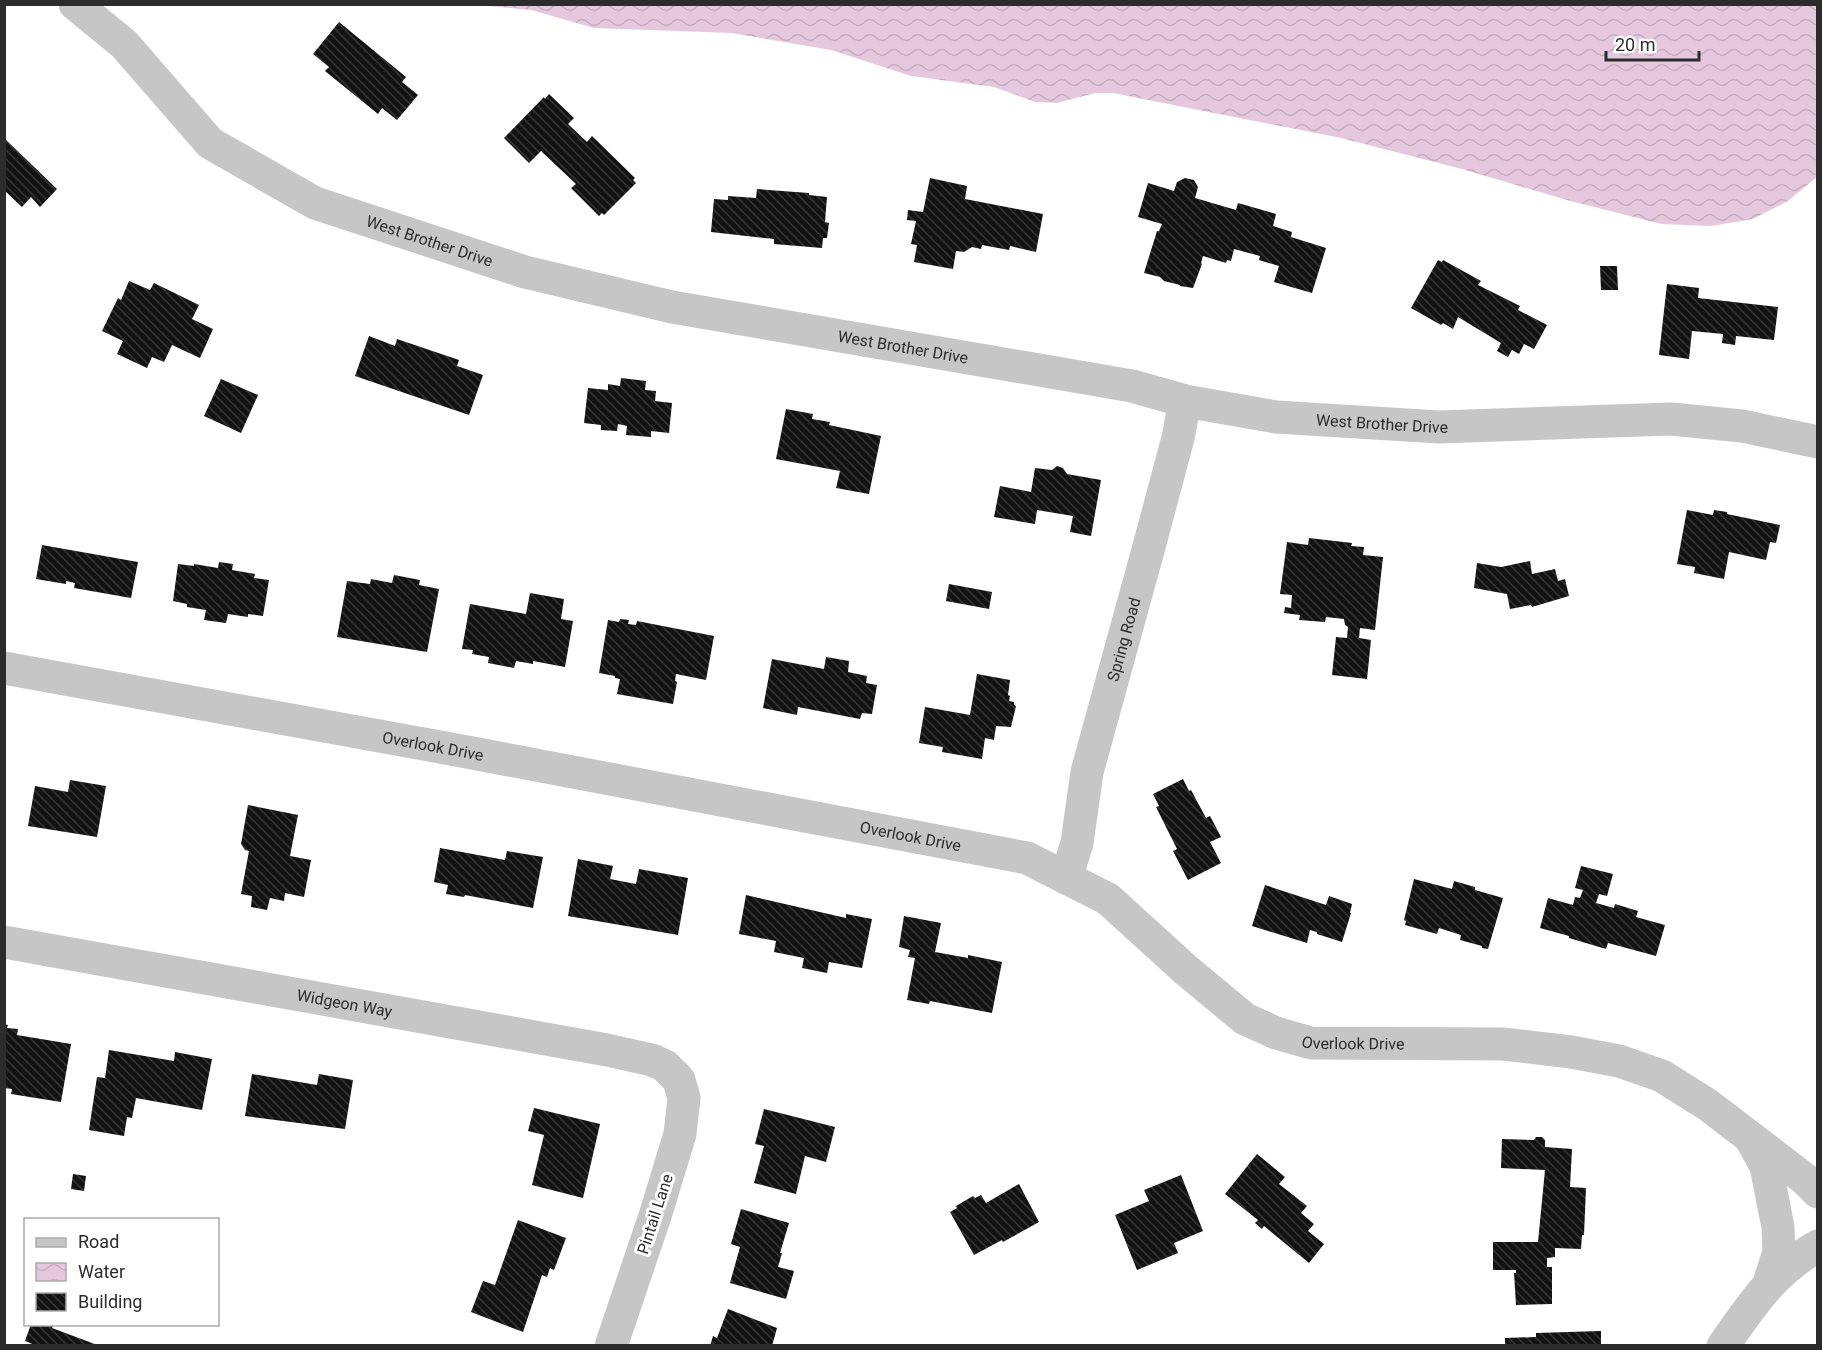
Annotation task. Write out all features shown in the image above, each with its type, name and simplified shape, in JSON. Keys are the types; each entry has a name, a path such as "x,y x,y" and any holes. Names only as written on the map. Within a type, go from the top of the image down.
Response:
{"street":[{"name":"West Brother Drive","path":"75,4 124,44 210,143 315,203 525,272 672,308 1132,386 1185,401 1276,417 1439,427 1671,419 1742,426 1818,442"},
{"name":"Spring Road","path":"1066,878 1077,843 1088,772 1178,438 1185,401"},
{"name":"Overlook Drive","path":"4,668 451,749 1027,858 1108,899 1186,970 1245,1019 1276,1033 1311,1043 1503,1044 1571,1052 1619,1061 1662,1076 1708,1105 1806,1180 1818,1192"},
{"name":"Widgeon Way","path":"4,942 607,1050 652,1060 665,1066 679,1080"},
{"name":"Pintail Lane","path":"611,1346 656,1216 680,1134 684,1098 679,1080"},
{"name":"Overlook Drive","path":"1750,1137 1766,1166 1778,1227 1779,1252 1769,1283"},
{"path":"1723,1346 1769,1283 1798,1257 1818,1246"}],"water":[{"path":"480,5 1817,5 1817,177 1788,201 1753,219 1711,226 1661,224 1341,138 1113,93 1095,93 1057,103 1035,102 994,87 911,76 831,50 731,33 594,28 531,10"}],"building":[{"path":"339,22 406,77 402,82 418,95 397,120 382,108 378,114 325,71 329,67 313,54"},
{"path":"549,94 574,118 568,124 587,142 592,136 635,178 633,180 636,183 604,215 602,213 599,216 571,188 576,184 541,151 529,163 504,138"},
{"path":"4,138 57,189 40,207 31,197 22,207 4,190"},
{"path":"930,178 967,186 965,199 1043,214 1036,252 1010,246 1009,250 982,245 981,249 972,247 964,252 956,251 953,269 914,262 917,245 911,244 916,221 907,220 908,210 923,212"},
{"path":"1185,178 1194,180 1198,187 1195,198 1236,210 1238,203 1276,214 1273,226 1292,232 1291,237 1326,248 1312,293 1274,282 1279,266 1259,260 1260,256 1234,249 1231,261 1227,260 1226,263 1203,256 1193,288 1180,286 1144,273 1157,231 1162,224 1138,217 1148,183 1174,191 1177,182"},
{"path":"757,189 809,193 809,195 827,197 825,222 829,223 827,238 823,238 822,248 774,244 774,239 711,232 714,199 728,200 728,196 756,198"},
{"path":"1438,260 1442,262 1443,260 1481,281 1478,285 1520,306 1518,310 1547,325 1534,349 1524,344 1519,354 1512,350 1508,357 1497,351 1501,343 1458,317 1453,329 1411,308"},
{"path":"1600,266 1617,266 1618,290 1601,290"},
{"path":"129,281 150,290 154,283 199,305 192,319 213,329 200,358 172,345 164,362 152,357 147,368 117,354 123,341 102,331 118,298 121,300"},
{"path":"1667,284 1699,288 1698,298 1778,307 1774,340 1736,336 1735,345 1722,343 1723,334 1692,331 1689,359 1659,355"},
{"path":"369,336 395,346 397,339 459,360 457,366 483,375 469,415 355,376"},
{"path":"621,378 646,381 645,390 656,391 655,401 672,403 669,433 651,431 651,437 626,435 627,426 618,424 617,431 601,430 601,425 584,423 588,388 608,390 608,384 620,386"},
{"path":"221,379 258,395 241,433 204,416"},
{"path":"786,409 813,414 812,419 830,422 829,425 881,436 869,494 836,488 840,471 776,459"},
{"path":"1057,466 1063,468 1067,474 1101,480 1091,536 1070,532 1073,516 1037,510 1035,524 994,517 1000,486 1031,492 1035,468 1052,470"},
{"path":"1687,510 1713,515 1714,510 1727,512 1727,514 1780,525 1776,543 1770,542 1766,560 1729,552 1724,579 1694,573 1695,567 1677,564"},
{"path":"1309,538 1352,543 1351,546 1364,547 1363,555 1383,557 1375,630 1360,628 1359,638 1371,640 1367,679 1332,675 1336,637 1347,638 1348,627 1344,619 1326,617 1325,622 1299,620 1300,615 1284,613 1285,607 1291,608 1292,595 1280,594 1287,542 1308,545"},
{"path":"42,545 138,562 131,598 74,588 75,583 66,581 66,584 36,579"},
{"path":"1530,561 1532,574 1555,569 1558,581 1565,579 1569,596 1532,607 1531,605 1510,609 1507,594 1474,588 1477,563 1501,567"},
{"path":"219,562 233,564 232,570 255,574 254,578 269,580 263,616 248,614 248,617 228,614 226,623 204,620 206,610 187,607 187,604 173,601 178,564 218,568"},
{"path":"394,575 420,580 419,585 439,589 427,652 337,637 347,581 370,584 371,579 392,583"},
{"path":"949,584 992,592 989,609 946,601"},
{"path":"530,593 564,599 561,619 573,621 565,667 533,661 533,664 516,661 514,668 488,663 489,657 472,654 473,650 462,649 470,604 526,614"},
{"path":"620,619 629,620 628,624 636,625 637,621 714,636 706,680 676,674 673,704 617,694 620,679 599,673 608,620 619,622"},
{"path":"826,657 849,661 848,672 867,676 866,683 877,685 872,714 862,713 860,719 798,707 797,715 763,708 772,659 824,669"},
{"path":"977,674 1010,680 1009,701 1014,702 1016,706 1011,727 996,726 994,740 985,738 982,759 942,752 943,747 919,743 925,707 970,715"},
{"path":"1183,779 1206,818 1210,816 1221,837 1210,842 1221,863 1188,880 1173,851 1177,849 1156,807 1159,806 1153,794"},
{"path":"70,780 106,786 97,837 28,826 35,786 68,792"},
{"path":"248,805 298,815 290,856 311,860 304,897 285,893 284,901 270,898 267,910 251,907 252,896 241,894 249,851 245,850 241,844"},
{"path":"440,848 505,860 507,851 543,857 533,908 465,895 464,897 446,894 448,885 434,882"},
{"path":"578,859 613,866 610,879 636,884 639,869 688,878 678,935 568,916"},
{"path":"1581,866 1613,874 1607,896 1599,894 1596,903 1614,908 1615,904 1638,911 1636,917 1665,925 1656,956 1608,943 1606,949 1540,928 1548,898 1573,905 1575,897 1580,898 1583,890 1575,888"},
{"path":"1414,879 1452,889 1454,881 1503,898 1488,949 1460,940 1461,935 1439,928 1437,934 1405,925 1404,920"},
{"path":"1265,885 1326,905 1329,896 1352,904 1342,942 1310,930 1307,943 1252,926"},
{"path":"746,895 846,918 846,914 872,919 862,968 829,962 827,973 802,968 804,958 774,952 776,941 739,934"},
{"path":"904,916 941,923 935,952 968,958 968,955 1002,962 992,1013 930,1001 929,1004 907,1000 915,958 908,957 910,950 899,947"},
{"path":"4,1024 8,1025 7,1028 18,1029 17,1035 71,1044 61,1102 11,1094 12,1089 4,1088"},
{"path":"109,1050 174,1061 175,1052 212,1059 202,1110 136,1098 132,1118 127,1117 124,1136 89,1130 97,1077 105,1078"},
{"path":"252,1074 317,1085 319,1074 353,1080 345,1129 245,1116"},
{"path":"534,1108 600,1124 583,1198 532,1185 544,1135 528,1131"},
{"path":"764,1109 835,1127 826,1162 805,1156 796,1194 754,1183 764,1146 755,1144"},
{"path":"1536,1137 1542,1137 1545,1140 1545,1147 1572,1149 1570,1187 1586,1188 1584,1235 1582,1235 1581,1249 1555,1248 1555,1257 1547,1258 1547,1267 1552,1267 1552,1304 1516,1305 1514,1273 1516,1270 1493,1270 1493,1242 1538,1242 1545,1170 1501,1168 1502,1139 1534,1140"},
{"path":"1257,1154 1285,1177 1279,1184 1307,1206 1301,1213 1314,1224 1308,1231 1324,1244 1309,1263 1264,1226 1262,1229 1255,1223 1258,1220 1225,1194"},
{"path":"73,1174 86,1176 84,1191 71,1189"},
{"path":"1181,1175 1203,1231 1174,1243 1178,1253 1137,1270 1115,1215 1149,1201 1144,1190"},
{"path":"1019,1184 1039,1222 974,1255 950,1212 973,1196 975,1198 981,1195 986,1203"},
{"path":"741,1209 789,1223 778,1267 794,1271 786,1299 730,1283 740,1247 731,1244"},
{"path":"518,1220 566,1238 554,1270 550,1268 547,1277 542,1275 523,1332 471,1312 483,1281 495,1285"},
{"path":"728,1309 777,1328 772,1346 710,1346 713,1336 717,1338"},
{"path":"30,1326 53,1326 52,1328 100,1346 37,1346 25,1341"},
{"path":"1601,1331 1601,1346 1505,1346 1505,1338 1536,1337 1536,1333"}]}
